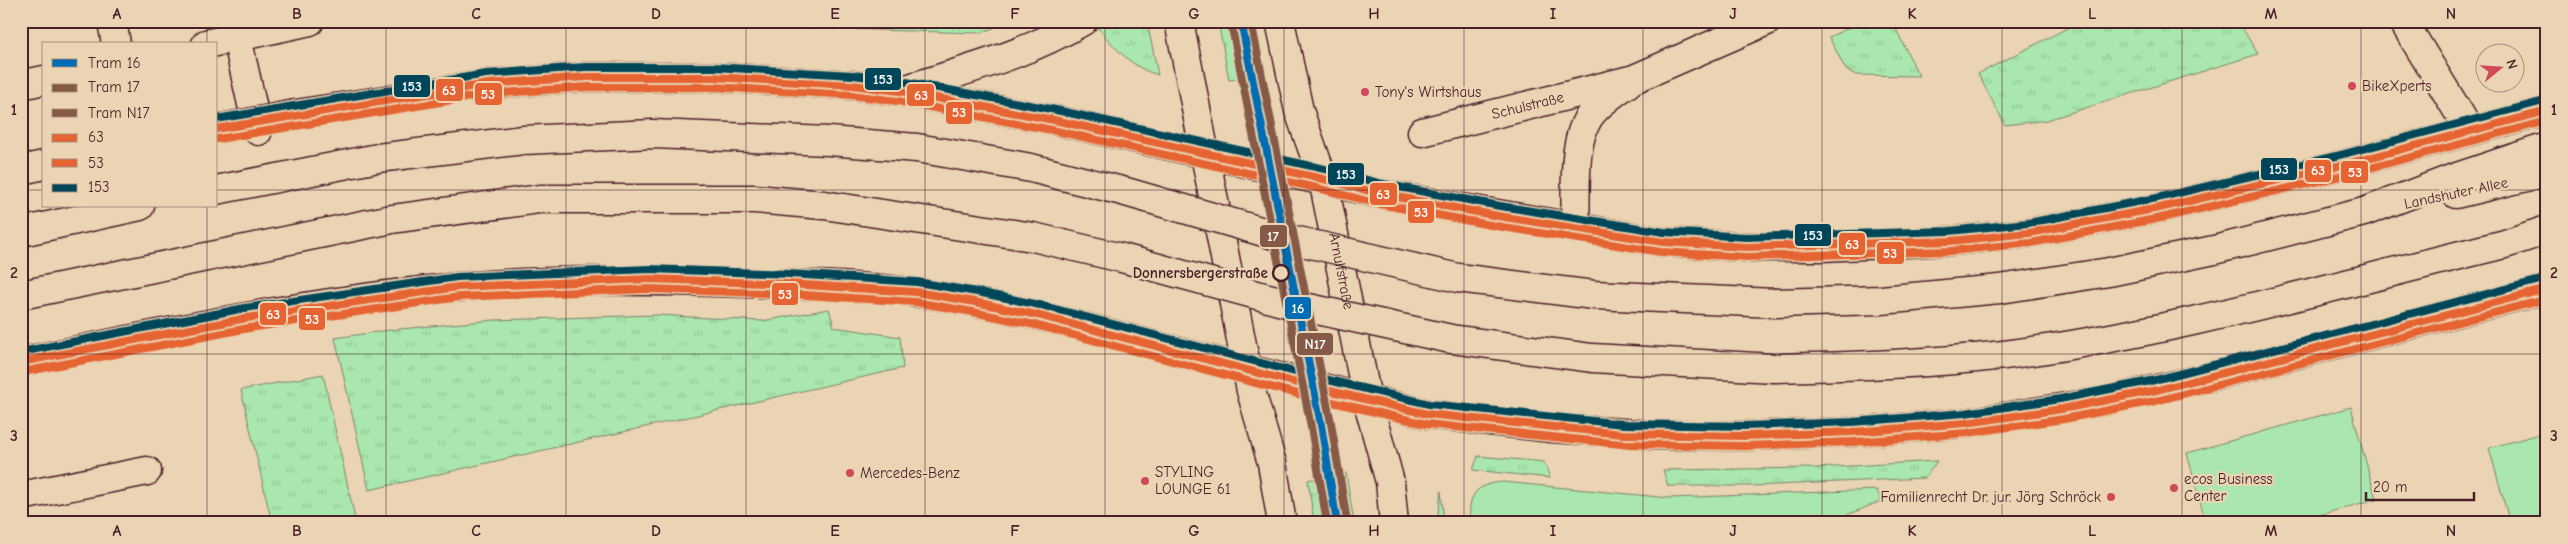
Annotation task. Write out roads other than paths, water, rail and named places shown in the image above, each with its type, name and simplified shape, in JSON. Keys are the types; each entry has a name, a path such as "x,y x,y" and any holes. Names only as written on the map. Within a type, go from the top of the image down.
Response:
{"main road":[{"path":"112,21 116,42"},
{"path":"216,42 310,21"},
{"path":"899,91 1024,52 1049,41 1083,21"},
{"path":"1179,21 1251,391 1272,463 1282,523"},
{"name":"Arnulfstraße","path":"1280,21 1299,111 1323,179 1367,399 1390,482 1394,523"},
{"name":"Schulstraße","path":"1422,132 1634,79 1767,21"},
{"path":"2404,21 2470,132"},
{"path":"237,38 258,131"},
{"path":"218,129 296,114 488,84 587,77 712,77 852,85 899,91 1054,120 1398,197 1663,242 1746,247 1950,241 2029,233 2159,208 2338,166 2547,111"},
{"name":"Schulstraße","path":"1575,228 1579,142 1589,117 1608,98 1634,79"},
{"path":"21,85 42,80"},
{"path":"218,190 378,158 523,140 652,134 829,141 917,148 1031,168 1126,192 1281,237 1458,278 1594,295 1775,303 1881,300 2000,289 2109,272 2214,250 2364,212 2451,179 2547,147"},
{"path":"21,170 42,165"},
{"name":"Landshuter Allee","path":"2364,212 2464,192 2547,172"},
{"path":"21,295 392,219 530,201 656,198 756,199 824,205 1033,237 1122,258 1290,304 1451,339 1592,358 1774,368 1883,366 2014,353 2122,336 2230,312 2505,244 2547,230"},
{"path":"21,232 131,208"},
{"path":"2505,244 2547,238"},
{"path":"21,362 179,330 458,287 649,279 916,292 1037,315 1427,414 1622,434 1793,434 1966,423 2062,409 2157,390 2547,289"},
{"path":"21,496 147,471"}],"tram line":[{"name":"16","path":"1241,21 1321,425 1337,523"},
{"name":"N17","path":"1251,21 1331,423 1347,521"},
{"name":"17","path":"1231,23 1311,427 1327,523"}],"place":[{"name":"BikeXperts","path":"2352,86"},
{"name":"Tony's Wirtshaus","path":"1365,92"},
{"name":"Donnersbergerstraße","path":"1281,273"},
{"name":"Mercedes-Benz","path":"850,473"},
{"name":"STYLING LOUNGE 61","path":"1145,481"},
{"name":"ecos Business Center","path":"2174,488"},
{"name":"Familienrecht Dr. jur. Jörg Schröck","path":"2111,497"}]}
